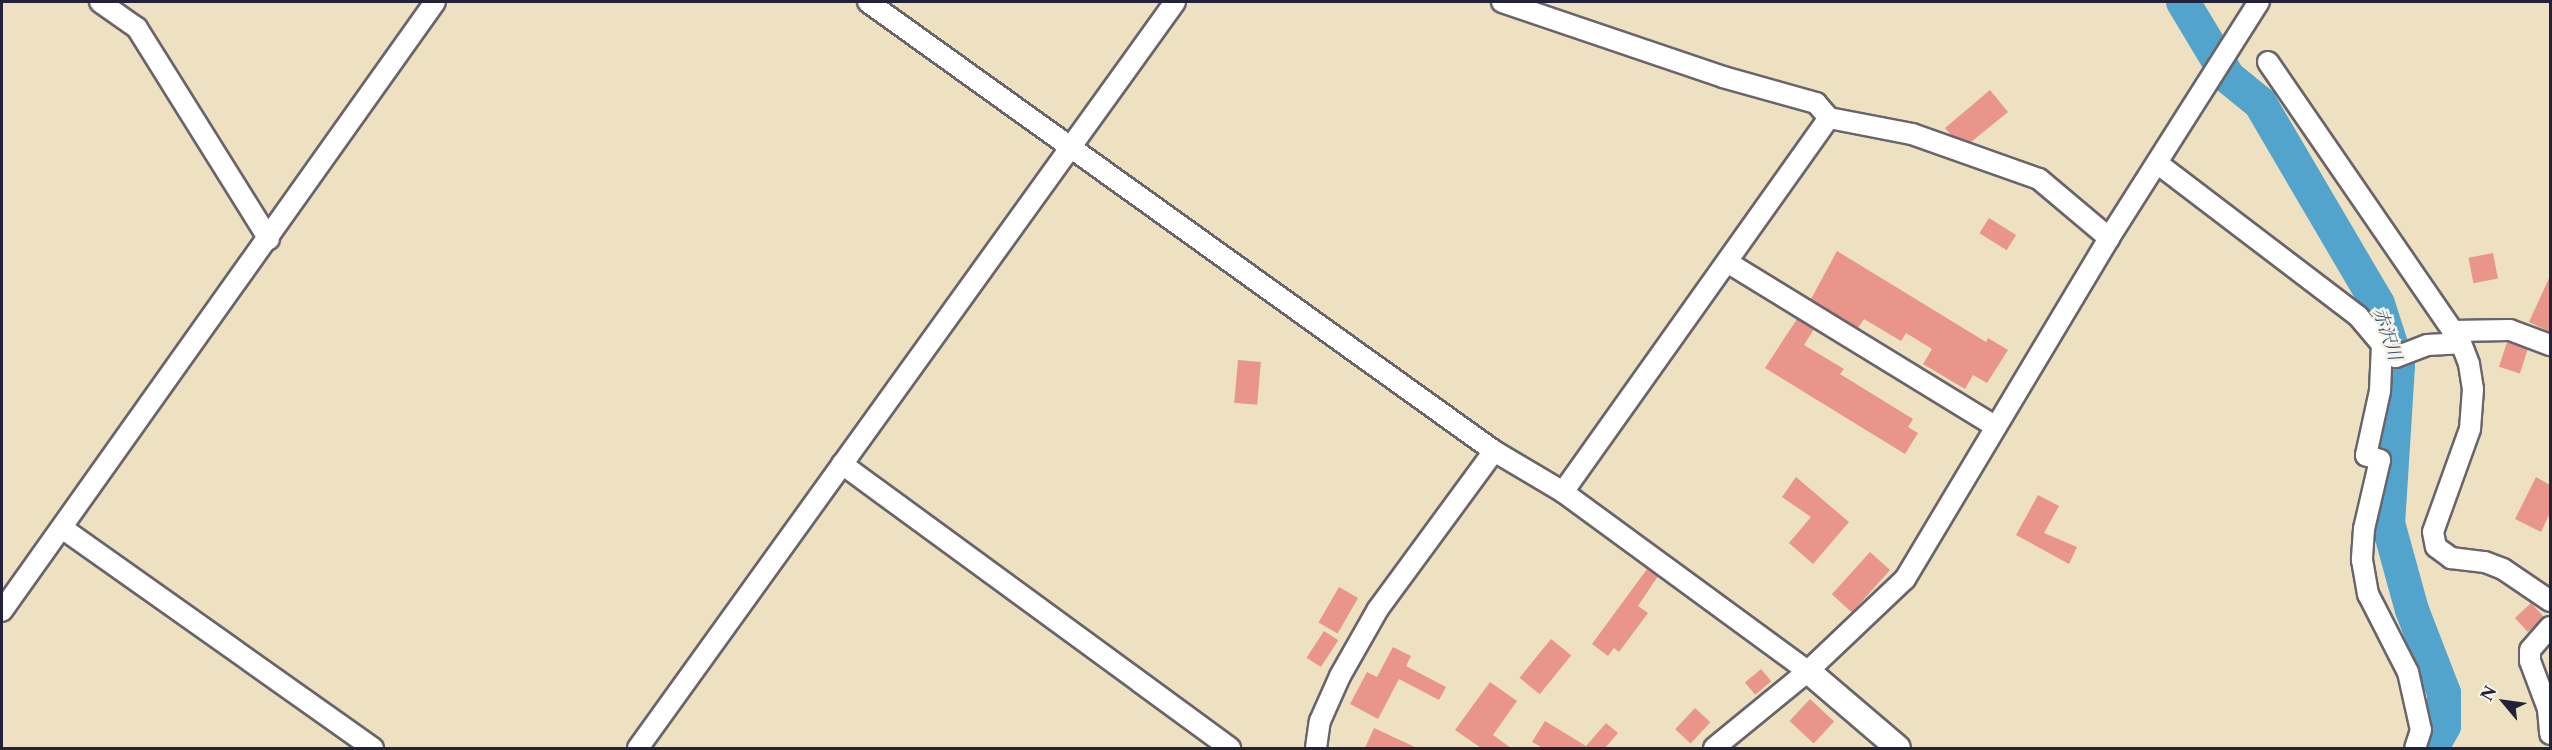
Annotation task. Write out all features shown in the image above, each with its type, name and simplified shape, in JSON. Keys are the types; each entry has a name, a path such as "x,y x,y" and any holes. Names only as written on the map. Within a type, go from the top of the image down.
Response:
{"street":[{"path":"100,2 137,28 269,239"},
{"path":"2,611 269,239 435,2"},
{"path":"868,2 1494,451 1563,492 1808,671 1898,748"},
{"path":"638,748 1175,2"},
{"path":"1502,2 1723,77 1816,103 1829,118 1912,134 2039,179 2109,238"},
{"path":"1714,748 1808,671 1905,579 2109,238 2259,2"},
{"path":"2268,62 2457,337 2473,389 2470,429 2433,532 2436,547 2451,558 2503,569 2550,601"},
{"path":"1563,492 1829,118"},
{"path":"2157,163 2358,315 2376,334 2384,354 2366,455 2380,460 2361,547 2368,594 2408,672 2421,730 2415,748"},
{"path":"1727,262 1995,426"},
{"path":"2384,354 2396,357 2457,337 2510,330 2550,345"},
{"path":"1316,748 1320,721 1340,676 1378,609 1494,451"},
{"path":"842,464 1230,748"},
{"path":"62,528 373,748"},
{"path":"2550,627 2530,650 2530,661 2548,709 2550,734"}],"building":[{"path":"1990,90 2008,112 1971,142 1951,135 1945,128"},
{"path":"1989,218 2016,235 2007,250 1979,233"},
{"path":"1837,251 1986,342 1988,338 2008,350 1987,383 1973,375 1965,389 1923,364 1932,349 1906,333 1901,341 1864,319 1858,328 1811,299"},
{"path":"2493,253 2498,279 2473,283 2468,258"},
{"path":"2550,276 2550,332 2529,322"},
{"path":"1797,319 1814,329 1804,345 1844,369 1840,374 1913,419 1908,427 1918,433 1905,454 1765,368"},
{"path":"2507,342 2528,349 2520,374 2499,367"},
{"path":"1238,360 1261,362 1257,405 1234,403"},
{"path":"1796,477 1849,522 1813,564 1789,543 1811,517 1782,497"},
{"path":"2536,477 2550,485 2550,513 2541,532 2515,519"},
{"path":"2038,495 2059,506 2044,533 2077,547 2069,564 2016,535"},
{"path":"1870,552 1890,570 1852,612 1832,594"},
{"path":"1647,569 1658,576 1638,606 1648,613 1619,652 1614,648 1608,656 1592,644"},
{"path":"1339,587 1358,598 1338,634 1318,623"},
{"path":"2531,603 2544,617 2528,632 2515,618"},
{"path":"1324,631 1338,640 1321,667 1307,658"},
{"path":"1551,639 1571,655 1540,694 1520,678"},
{"path":"1393,647 1411,656 1406,666 1446,687 1439,700 1399,679 1378,719 1350,704 1367,672 1377,677"},
{"path":"1761,669 1771,681 1755,695 1745,682"},
{"path":"1490,682 1517,701 1493,735 1511,748 1481,748 1455,730"},
{"path":"1810,699 1834,722 1814,743 1790,721"},
{"path":"1695,708 1710,722 1691,744 1675,729"},
{"path":"1545,721 1586,746 1606,723 1618,733 1605,748 1543,748 1532,742"},
{"path":"1374,728 1417,748 1365,748"}],"waterway":[{"name":"赤沢川","path":"2183,2 2228,77 2260,103 2378,304 2398,366 2388,523 2412,610 2444,693 2444,726 2432,748"}]}
